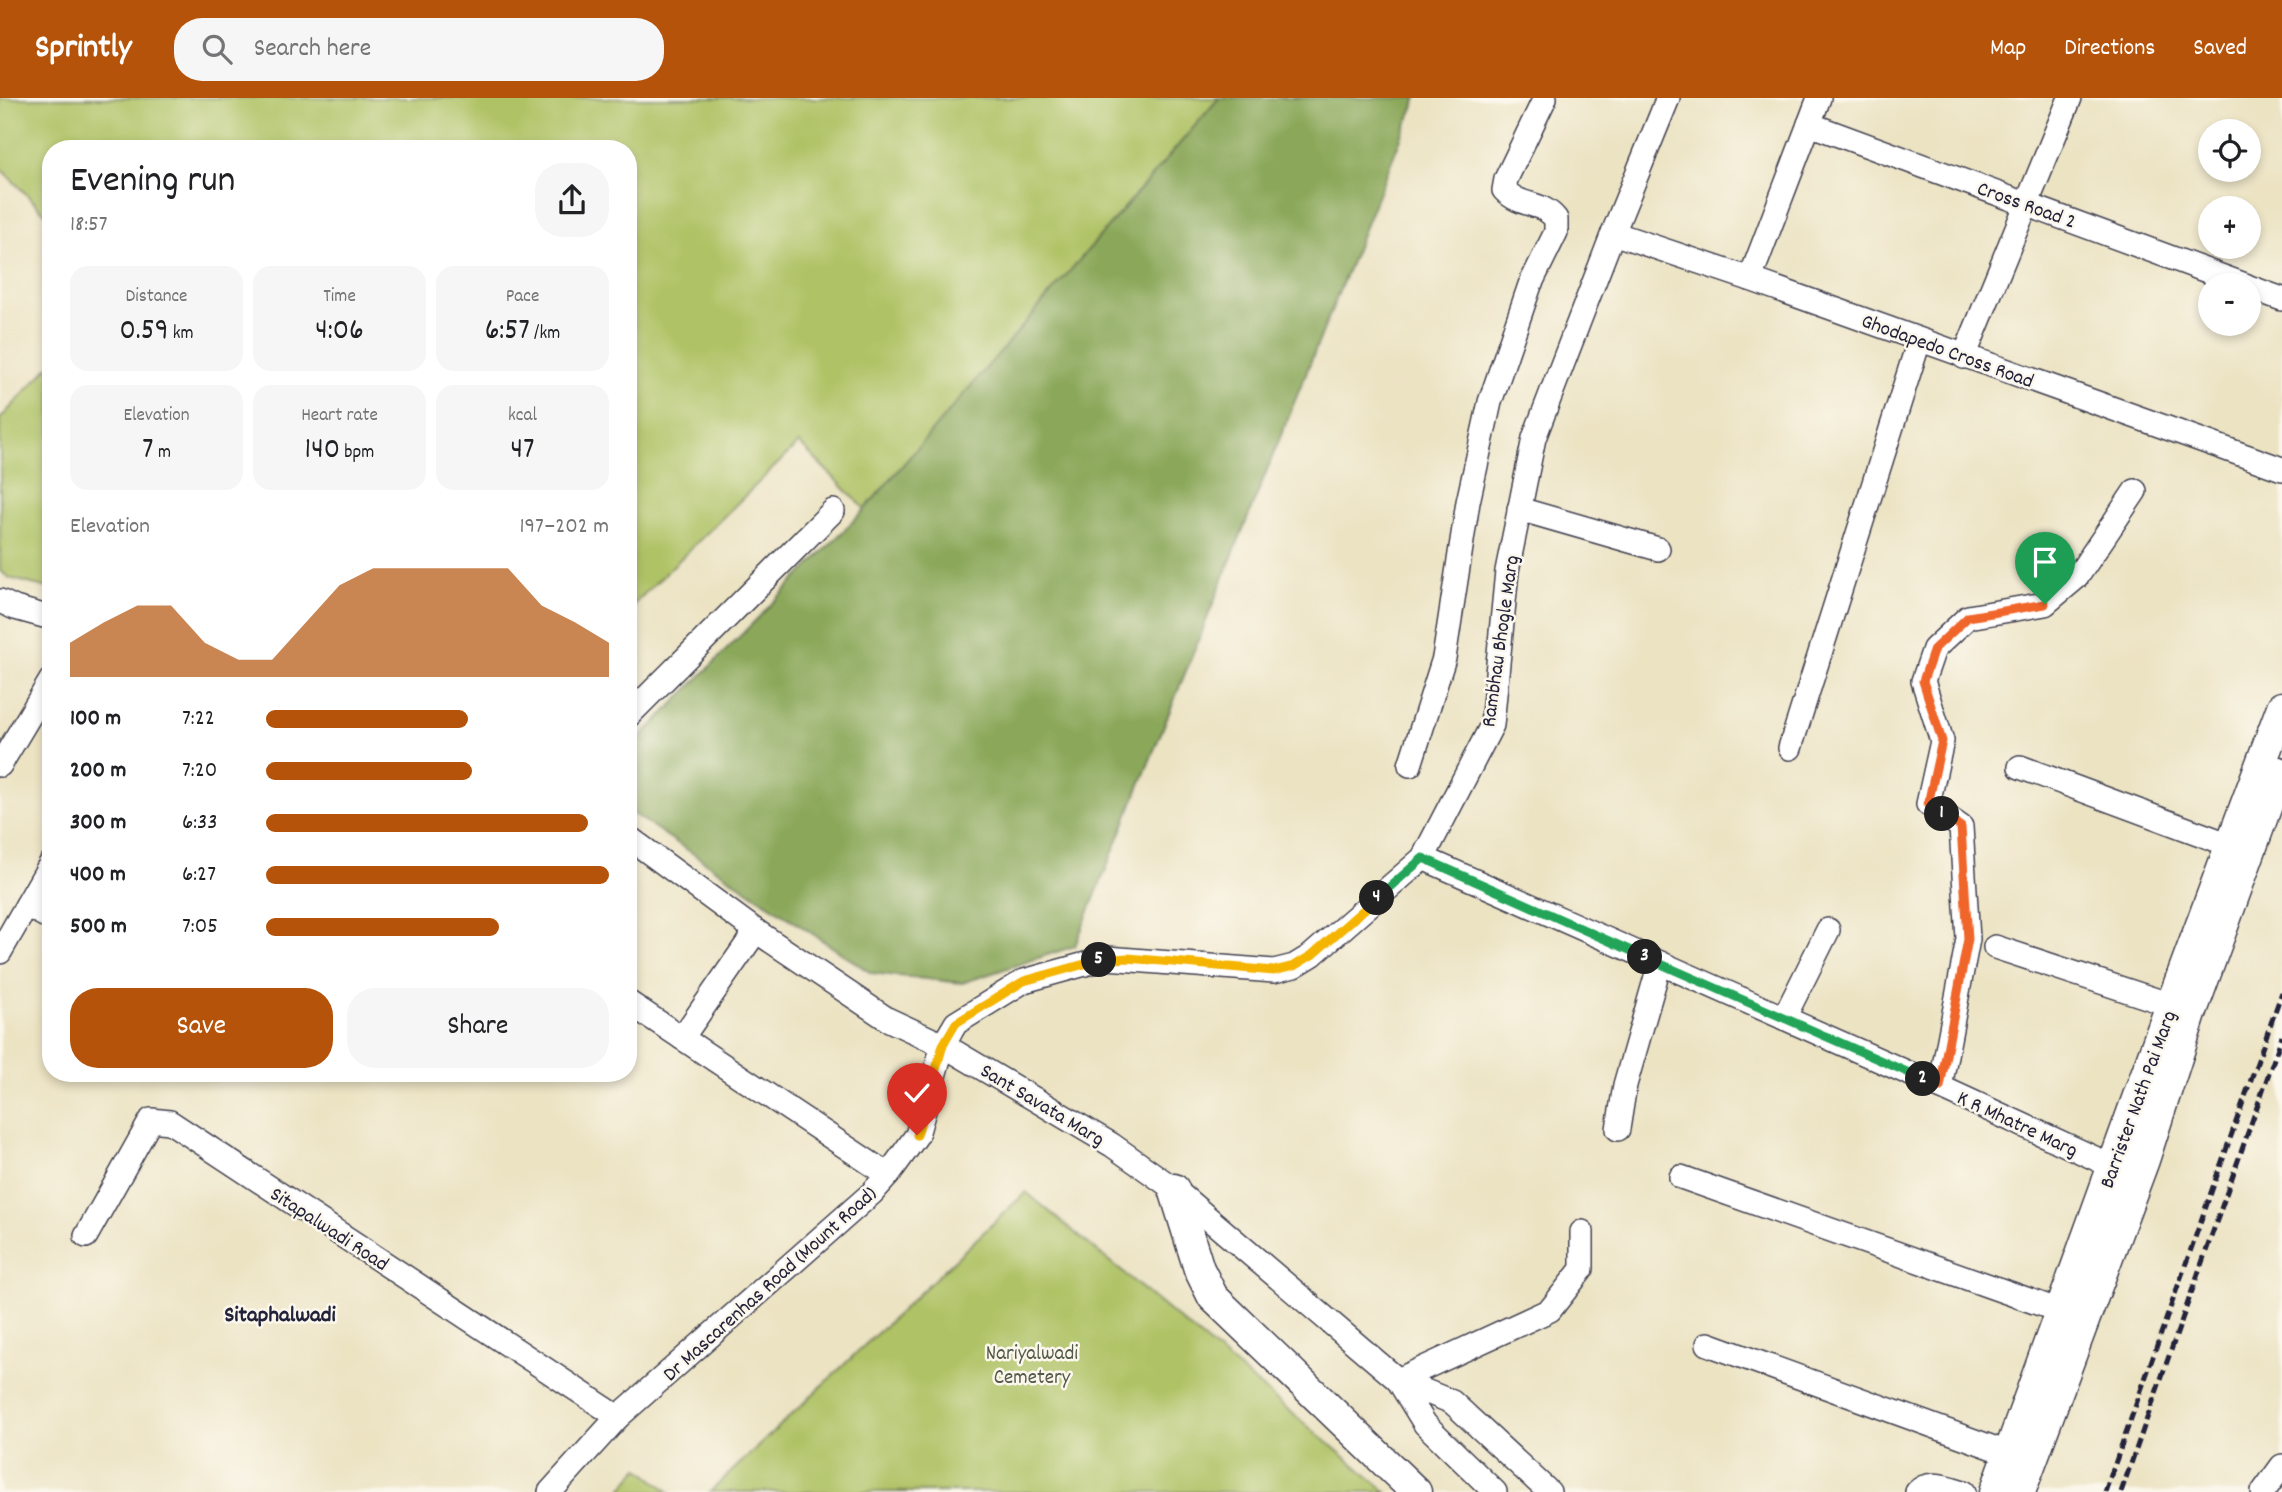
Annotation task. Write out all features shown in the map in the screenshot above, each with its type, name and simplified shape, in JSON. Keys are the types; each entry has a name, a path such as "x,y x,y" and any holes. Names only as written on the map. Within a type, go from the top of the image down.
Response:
{"main road":[{"name":"Barrister Nath Pai Marg","path":"2020,1492 2019,1457 2060,1311 2282,707"},
{"name":"Barrister Nath Pai Marg","path":"1995,1492 2019,1457 2140,1173 2192,1012 2282,765"},
{"path":"1174,1189 1199,1269 1213,1297 1416,1492"}],"street":[{"path":"1410,765 1444,659 1468,502 1490,402 1530,285 1556,232 1556,219 1550,211 1513,199 1504,190 1506,179 1545,98"},
{"name":"Rambhau Bhogle Marg","path":"943,1045 956,1023 1024,981 1107,958 1274,971 1294,966 1312,955 1423,858 1492,725 1507,571 1534,438 1668,98"},
{"path":"1749,279 1819,98"},
{"path":"1965,357 2070,98"},
{"name":"Cross Road 2","path":"1809,124 2212,273"},
{"name":"Ghodapedo Cross Road","path":"1613,233 2282,469"},
{"name":"Cross Road 2","path":"2261,291 2282,299"},
{"path":"1790,748 1919,341"},
{"path":"1940,1087 1968,939 1961,827 1928,804 1942,741 1923,681 1934,649 1968,617 2045,604 2077,577 2135,491"},
{"path":"1519,509 1658,549"},
{"path":"637,707 833,511"},
{"path":"0,601 42,616"},
{"path":"0,765 42,695"},
{"path":"2020,767 2230,845"},
{"name":"Sant Savata Marg","path":"637,844 756,932 887,1019 943,1045 1112,1145 1174,1189 1398,1380 1425,1424 1495,1492"},
{"name":"K R Mhatre Marg","path":"1423,858 2114,1167"},
{"path":"0,952 42,879"},
{"path":"27,905 42,914"},
{"path":"1784,1018 1828,930"},
{"path":"682,1038 756,932"},
{"path":"1995,947 2171,1005"},
{"path":"1618,1129 1625,1085 1660,963"},
{"path":"637,1008 888,1175"},
{"name":"Dr Mascarenhas Road (Mount Road)","path":"550,1492 618,1417 872,1194 917,1135 943,1045"},
{"name":"Sitapalwadi Road","path":"86,1236 151,1120 170,1122 618,1417"},
{"path":"1681,1177 2060,1311"},
{"path":"1398,1380 1550,1310 1582,1269 1582,1232"},
{"path":"1708,1343 2019,1457"},
{"name":"Sant Savata Marg","path":"1398,1380 1452,1402 1549,1492"},
{"path":"2263,1492 2282,1466"},
{"path":"1917,1492 1936,1485 1964,1492"}],"green space":[{"path":"0,98 1219,98 865,509 799,443 637,601 637,140 42,140 42,210 0,168"},
{"path":"1219,98 1417,98 1075,946 962,983 871,973 637,816 637,741 865,509"},
{"path":"42,374 42,587 10,578 0,571 0,419"},
{"name":"Nariyalwadi Cemetery","path":"1026,1192 1387,1492 710,1492"},
{"path":"639,1468 669,1492 619,1492"}],"railway":[{"path":"2105,1492 2282,992"},
{"path":"2121,1492 2282,1036"}],"district":[{"name":"Sitaphalwadi","path":"280,1313"}],"route":[{"path":"917,1135 943,1045 956,1023 1024,981 1107,958 1274,971 1294,966 1312,955 1423,858 1940,1087 1968,939 1961,827 1928,804 1942,741 1923,681 1934,649 1968,617 2045,604"}]}
